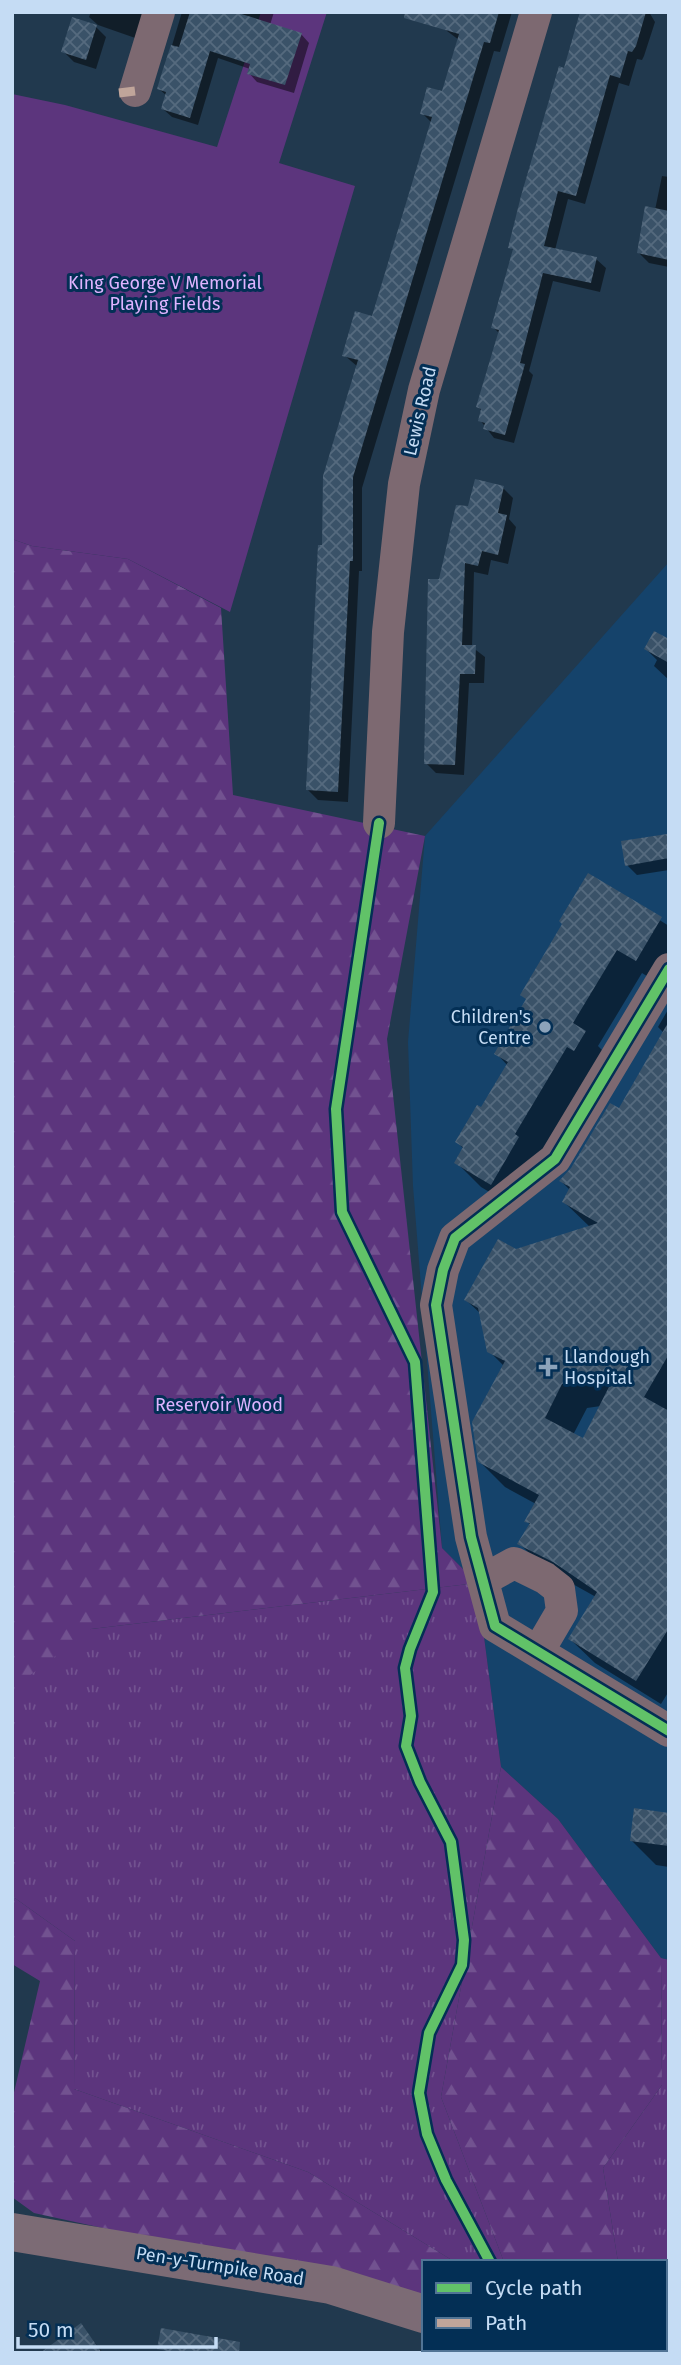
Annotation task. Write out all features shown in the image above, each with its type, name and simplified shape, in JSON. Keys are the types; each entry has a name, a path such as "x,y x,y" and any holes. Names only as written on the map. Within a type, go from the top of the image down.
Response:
{"street":[{"path":"135,91 159,12"},
{"name":"Lewis Road","path":"379,823 388,632 404,484 424,390 536,12"},
{"path":"669,969 555,1159 454,1238 443,1270 436,1305 471,1537 495,1626 669,1731"},
{"path":"483,1580 514,1563 545,1577 559,1589 562,1611 538,1653"},
{"name":"Pen-y-Turnpike Road","path":"12,2232 331,2285 422,2313"}],"shaded area":[{"name":"Llandough Hospital","path":"669,562 669,1960 661,1958 558,1819 501,1767 477,1583 442,1548 413,1186 408,1042 425,836"}],"green space":[{"name":"King George V Memorial Playing Fields","path":"261,12 327,12 279,163 355,186 230,612 128,559 32,546 12,539 12,94 65,105 217,147"},
{"name":"Reservoir Wood","path":"12,539 32,546 128,559 221,608 233,795 425,836 387,1039 442,1548 477,1583 91,1629 12,1689"},
{"path":"477,1583 501,1767 441,2097 503,2260 452,2260 308,2172 74,2089 75,1941 12,1896 12,1686 83,1630"},
{"path":"501,1767 558,1819 661,1958 662,2085 603,2168 618,2260 503,2260 441,2097"},
{"path":"12,1896 75,1941 74,2089 308,2172 452,2260 422,2260 422,2298 34,2213 12,2197 12,2101 40,1981 12,1964"},
{"path":"661,1958 669,1960 669,2353 641,2353 667,2351 667,2260 618,2260 603,2168 662,2085"},
{"path":"558,2351 641,2353 562,2353"}],"building":[{"path":"190,12 235,12 302,33 285,85 247,74 250,64 210,51 190,118 161,109 166,92 157,89 171,45 179,47"},
{"path":"405,12 499,12 490,43 484,42 353,477 353,561 350,561 338,792 306,790 318,545 322,545 323,476 358,360 342,356 355,311 372,316 432,117 420,114 427,87 442,91 459,34 404,18"},
{"path":"580,12 646,12 636,46 632,52 628,51 620,78 610,75 576,196 558,191 544,246 597,257 591,283 543,273 520,363 525,364 505,435 483,429 485,423 478,421 481,409 476,407 499,330 491,328 513,249 508,248 521,196 559,66 564,68"},
{"path":"72,17 97,25 86,60 61,52"},
{"path":"645,206 669,211 669,260 637,253"},
{"path":"475,479 504,486 498,513 507,515 498,555 482,551 478,566 465,563 462,645 476,645 475,674 460,674 455,765 424,764 428,579 439,579 456,505 468,506"},
{"path":"654,631 669,639 669,663 644,649"},
{"path":"667,834 669,858 625,866 621,841"},
{"name":"Children's Centre","path":"588,873 662,917 636,961 617,950 573,1023 586,1031 574,1051 567,1047 515,1134 519,1137 491,1185 454,1163 463,1147 455,1142 477,1105 481,1107 508,1062 494,1054 526,999 520,995 562,924 559,921"},
{"path":"669,1021 669,1354 644,1397 669,1411 669,1628 636,1681 568,1639 597,1592 553,1562 517,1544 530,1523 524,1522 539,1495 478,1462 472,1422 505,1361 487,1352 478,1308 464,1300 498,1239 516,1249 598,1223 562,1202 570,1187 559,1181 571,1168 610,1103 619,1108","holes":["615,1375 583,1438 545,1418 562,1384"]},
{"path":"634,1808 669,1813 669,1846 630,1841"},
{"path":"81,2323 102,2353 40,2353"},
{"path":"161,2328 240,2342 239,2353 178,2353 157,2349"}],"marked path":[{"path":"119,93 135,91"}],"cycle path":[{"path":"379,823 336,1109 342,1212 415,1362 433,1592 405,1668 411,1716 406,1746 420,1782 451,1842 464,1940 462,1965 429,2033 419,2093 427,2134 446,2180 489,2260"},
{"path":"669,969 555,1159 455,1238 443,1270 436,1305 471,1537 495,1626 669,1731"}],"place":[{"name":"Children's Centre","path":"545,1027"},
{"name":"Llandough Hospital","path":"548,1367"}]}
